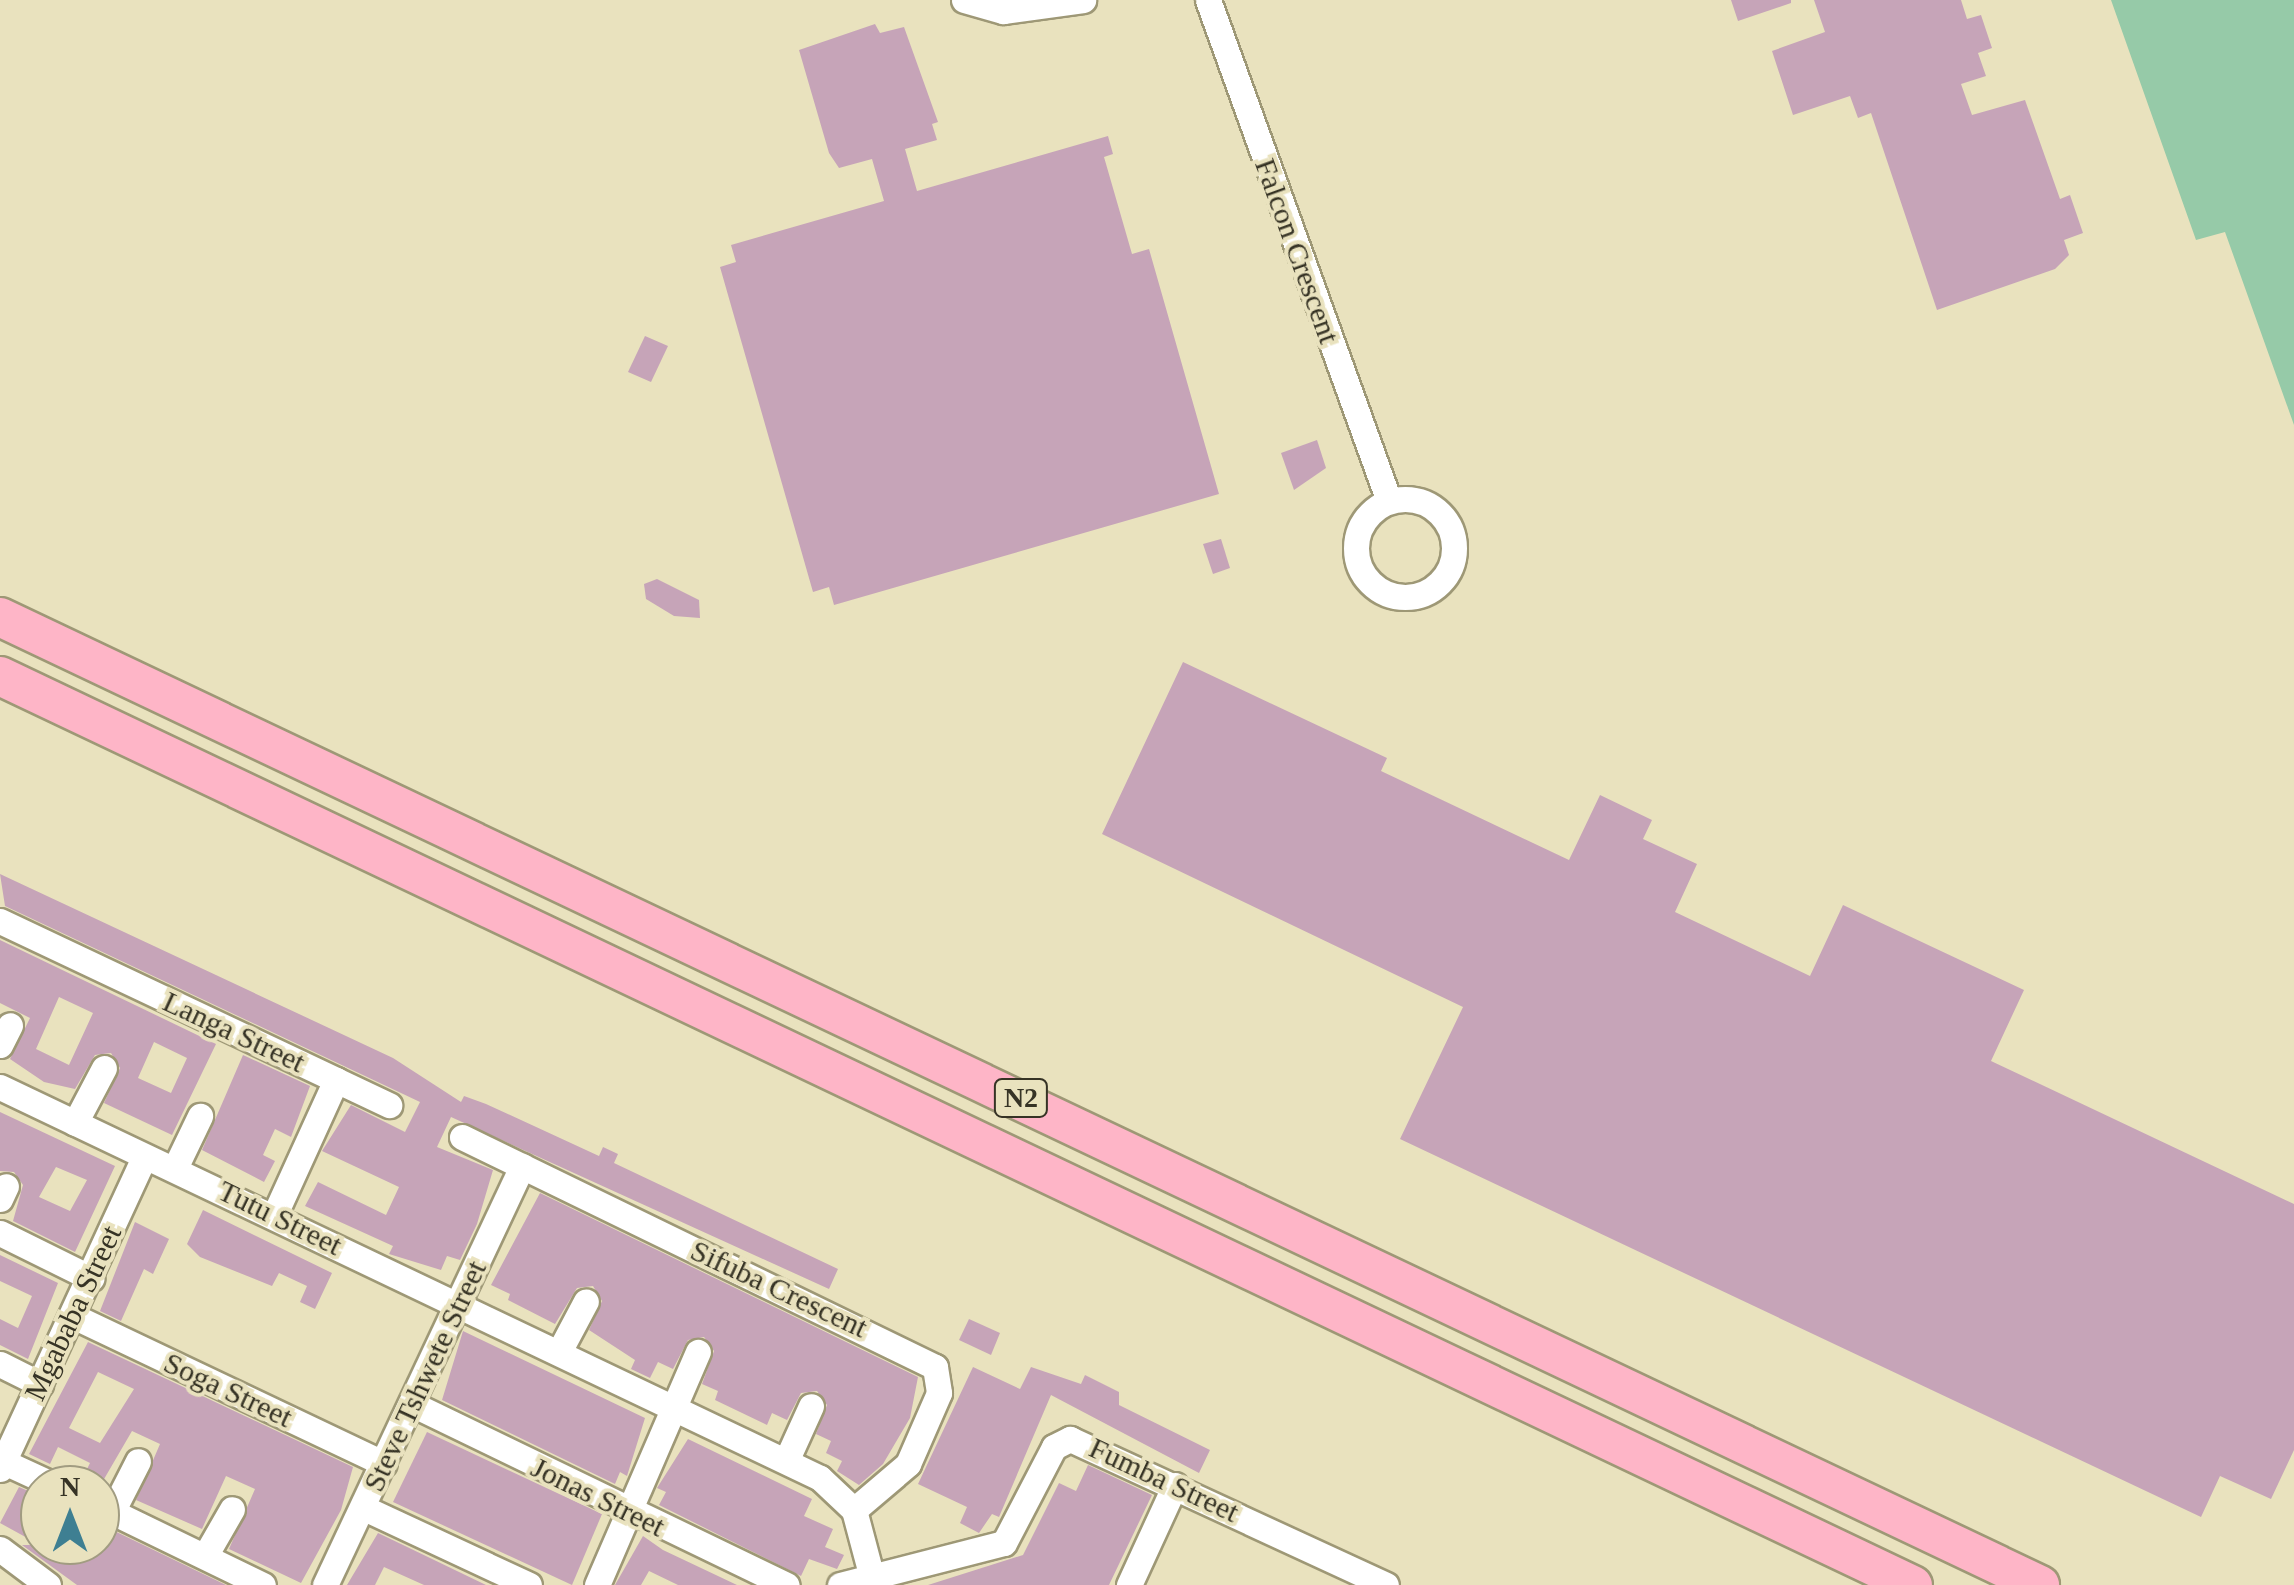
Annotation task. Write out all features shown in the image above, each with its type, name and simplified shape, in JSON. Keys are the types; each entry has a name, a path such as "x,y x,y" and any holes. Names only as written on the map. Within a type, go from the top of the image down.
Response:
{"highway":[{"name":"N2","path":"0,617 2040,1585"},
{"name":"N2","path":"0,676 1913,1585"}],"street":[{"path":"964,0 1003,11 1082,0"},
{"name":"Falcon Crescent","path":"1208,0 1389,501"},
{"name":"Langa Street","path":"0,920 336,1080 275,1214"},
{"path":"76,1123 104,1068"},
{"path":"336,1080 390,1105"},
{"name":"Tutu Street","path":"0,1086 144,1157 275,1214 458,1305 680,1405 787,1459 854,1510"},
{"path":"175,1168 200,1116"},
{"name":"Sifuba Crescent","path":"462,1137 935,1367 939,1393 908,1464 854,1510"},
{"name":"Mgababa Street","path":"2,1465 144,1157"},
{"name":"Steve Tshwete Street","path":"325,1585 522,1166"},
{"path":"0,1233 91,1278"},
{"path":"560,1350 586,1300"},
{"name":"Soga Street","path":"73,1316 384,1464"},
{"path":"597,1585 680,1405 698,1352"},
{"path":"0,1364 40,1384"},
{"name":"Jonas Street","path":"412,1404 630,1514 786,1585"},
{"path":"787,1459 812,1406"},
{"name":"Fumba Street","path":"874,1582 1004,1543 1064,1440 1175,1485 1386,1585"},
{"path":"120,1488 138,1461"},
{"path":"1129,1585 1175,1485"},
{"path":"364,1508 529,1585"},
{"path":"205,1556 232,1509"},
{"path":"840,1585 874,1582 854,1510"},
{"path":"120,1516 264,1585"},
{"path":"0,1549 48,1585"}],"green space":[{"path":"2111,0 2294,0 2294,425 2225,232 2196,240"}],"building":[{"path":"1731,0 1791,0 1791,3 1738,21"},
{"path":"1814,0 1961,0 1967,19 1981,15 1992,48 1978,53 1986,76 1961,84 1972,115 2025,100 2060,199 2070,195 2083,233 2064,240 2069,255 2055,269 1937,310 1871,113 1858,118 1850,96 1793,115 1772,51 1825,32"},
{"path":"875,24 880,33 904,27 938,122 932,124 937,140 905,149 917,191 1108,136 1113,154 1104,157 1132,254 1149,249 1219,494 834,605 829,587 813,592 720,267 736,262 731,245 884,201 872,159 839,168 829,153 799,50"},
{"path":"645,336 668,346 651,382 628,372"},
{"path":"1317,440 1326,468 1294,490 1281,453"},
{"path":"1221,539 1230,568 1213,574 1203,544"},
{"path":"657,579 699,600 700,618 674,616 646,599 644,584"},
{"path":"1183,662 1387,758 1381,771 1569,860 1600,795 1652,820 1643,839 1697,864 1675,912 1810,976 1843,905 2024,990 1991,1061 2294,1204 2294,1450 2271,1499 2220,1476 2201,1517 1400,1139 1463,1007 1102,834"},
{"path":"0,874 393,1058 461,1102 464,1096 486,1104 599,1156 603,1147 618,1154 614,1163 838,1269 829,1289 451,1117 437,1147 493,1170 477,1224 460,1260 447,1256 441,1270 389,1254 393,1246 305,1206 318,1182 386,1215 399,1187 322,1151 351,1105 405,1132 420,1102 5,906"},
{"path":"0,940 216,1044 172,1135 104,1103 120,1068 111,1053 95,1055 75,1089 44,1082 10,1059 30,1018 0,1003","holes":["59,997 93,1013 69,1065 36,1049","154,1042 187,1058 171,1093 138,1078"]},
{"path":"243,1055 310,1086 291,1137 275,1129 263,1155 275,1161 264,1182 202,1150"},
{"path":"0,1112 115,1166 75,1252 13,1221 23,1185 14,1172 0,1171","holes":["56,1167 87,1180 70,1211 39,1197"]},
{"path":"540,1193 918,1377 910,1418 883,1464 859,1485 837,1471 842,1461 826,1453 831,1441 816,1434 827,1405 817,1391 801,1393 787,1420 772,1413 767,1425 715,1400 718,1391 702,1384 714,1351 704,1337 688,1340 673,1369 658,1362 650,1378 631,1369 635,1360 589,1330 602,1301 593,1286 577,1288 555,1324 508,1300 510,1294 491,1285"},
{"path":"203,1210 332,1273 315,1309 300,1302 307,1286 279,1273 272,1286 200,1257 187,1244"},
{"path":"135,1222 169,1239 153,1274 144,1269 121,1321 100,1311"},
{"path":"0,1255 58,1283 28,1359 0,1345 0,1319 18,1328 32,1296 0,1281"},
{"path":"969,1319 1000,1333 991,1355 959,1340"},
{"path":"463,1331 645,1418 627,1476 620,1472 615,1484 442,1400"},
{"path":"88,1342 353,1467 341,1510 301,1583 229,1549 255,1489 226,1476 202,1529 136,1500 160,1444 132,1431 112,1465 89,1465 58,1447 50,1464 29,1454","holes":["98,1372 134,1389 100,1443 69,1428"]},
{"path":"973,1367 1020,1389 1031,1367 1081,1384 1085,1375 1119,1392 1119,1405 1210,1450 1199,1473 1051,1395 999,1517 992,1514 979,1533 960,1523 967,1507 918,1484"},
{"path":"427,1432 602,1514 572,1585 393,1502"},
{"path":"688,1439 812,1499 804,1516 833,1529 825,1547 844,1555 837,1569 809,1559 801,1576 659,1505 666,1492 657,1488"},
{"path":"1088,1465 1152,1495 1109,1585 928,1585 1023,1555 1059,1483 1076,1491"},
{"path":"19,1487 20,1487 20,1534 0,1523"},
{"path":"378,1533 486,1585 424,1585 384,1567 375,1585 347,1585"},
{"path":"120,1534 226,1585 77,1585 50,1565 120,1565"},
{"path":"643,1536 663,1550 737,1585 678,1585 649,1571 641,1585 615,1585"}]}
